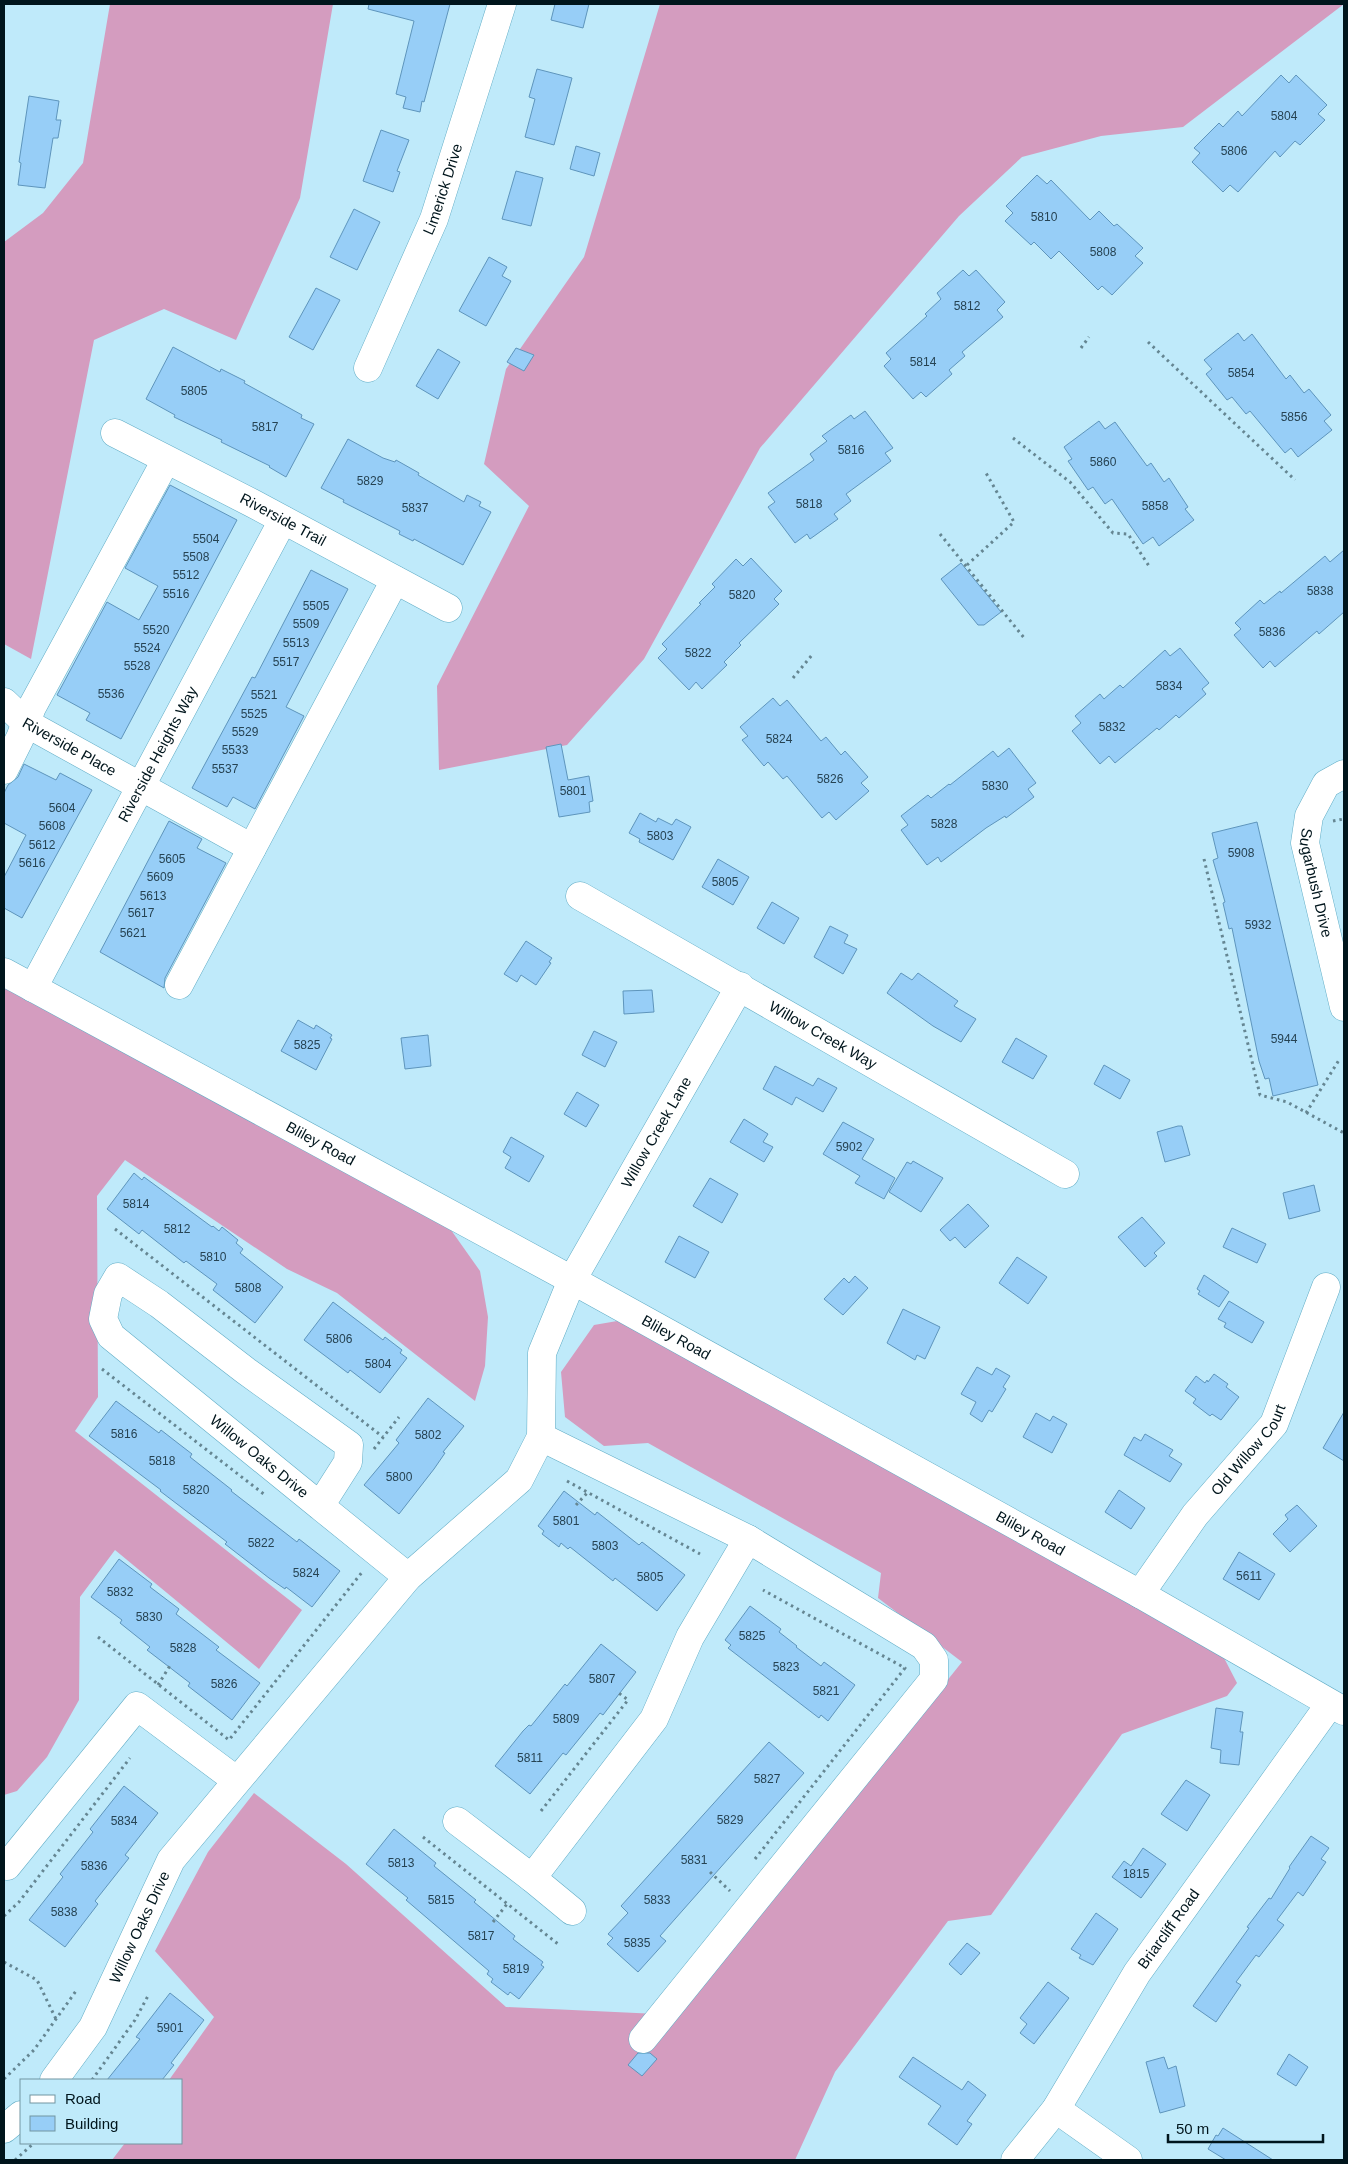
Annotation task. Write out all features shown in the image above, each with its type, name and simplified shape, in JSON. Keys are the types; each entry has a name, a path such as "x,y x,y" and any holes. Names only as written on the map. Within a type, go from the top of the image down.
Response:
{"street":[{"name":"Limerick Drive","path":"368,368 434,219 502,4"},
{"name":"Riverside Trail","path":"115,433 448,608"},
{"path":"4,770 32,708 166,460"},
{"name":"Riverside Heights Way","path":"33,988 283,520"},
{"path":"179,985 395,580"},
{"name":"Riverside Place","path":"4,702 26,723 252,848"},
{"name":"Sugarbush Drive","path":"1344,774 1326,784 1319,819 1305,843 1344,1007"},
{"name":"Willow Creek Way","path":"580,896 1066,1174"},
{"name":"Bliley Road","path":"4,972 572,1280 1140,1594 1337,1707"},
{"name":"Willow Creek Lane","path":"572,1280 740,986"},
{"name":"Willow Oaks Drive","path":"320,1506 348,1462 349,1445 246,1371 159,1304 118,1277 108,1294 103,1319 111,1336 320,1506 408,1577"},
{"name":"Willow Oaks Drive","path":"55,2079 93,2027 170,1860 408,1577 519,1480 541,1437 542,1353 572,1280"},
{"name":"Old Willow Court","path":"1140,1594 1195,1516 1274,1424 1326,1287"},
{"path":"541,1437 748,1539 924,1646 934,1660 934,1679 643,2039"},
{"path":"532,1878 654,1719 690,1637 748,1539"},
{"path":"4,1863 7,1866 137,1706 236,1780"},
{"name":"Briarcliff Road","path":"1015,2160 1056,2110 1137,1973 1337,1707"},
{"path":"457,1821 572,1911"},
{"path":"1056,2110 1128,2160"},
{"path":"4,2129 20,2116"}],"path":[{"path":"1081,348 1089,337"},
{"path":"1148,342 1295,480"},
{"path":"1013,438 1070,482 1113,533 1128,534 1149,566"},
{"path":"966,565 1014,522 986,473"},
{"path":"940,534 1025,638"},
{"path":"793,678 812,655"},
{"path":"1319,819 1344,819"},
{"path":"1204,859 1260,1095 1287,1102 1344,1133"},
{"path":"1306,1113 1339,1060"},
{"path":"115,1228 383,1437"},
{"path":"102,1369 272,1500"},
{"path":"567,1481 700,1554"},
{"path":"576,1505 588,1492"},
{"path":"98,1637 229,1740 364,1572 357,1566"},
{"path":"754,1860 905,1668 763,1590"},
{"path":"158,1685 171,1664"},
{"path":"542,1811 628,1700 616,1691"},
{"path":"4,1916 23,1897 130,1758"},
{"path":"423,1837 558,1944"},
{"path":"710,1872 730,1891"},
{"path":"724,1899 736,1883"},
{"path":"493,1922 507,1904"},
{"path":"4,1962 37,1980 56,2019"},
{"path":"4,2079 34,2050 76,1991"},
{"path":"93,2079 124,2037 149,1994"},
{"path":"15,2160 33,2144"}],"shaded area":[{"path":"110,4 333,4 300,198 236,340 164,309 94,340 31,659 4,644 4,242 43,213 83,163"},
{"path":"660,4 1344,4 1183,127 1101,136 1022,157 959,216 760,448 644,659 567,745 439,770 437,686 529,506 484,464 506,369 584,257"},
{"path":"4,984 451,1230 480,1271 488,1317 485,1366 475,1401 337,1293 287,1269 125,1160 97,1196 98,1397 75,1431 302,1610 259,1669 115,1550 80,1597 79,1700 47,1757 17,1791 4,1795"},
{"path":"623,1320 652,1330 1223,1656 1237,1683 1227,1696 1122,1734 991,1915 948,1921 835,2072 795,2160 112,2160 124,2144 182,2144 182,2079 170,2079 214,2017 155,1951 208,1852 254,1793 346,1864 506,2007 679,2015 962,1662 878,1598 881,1573 648,1443 604,1446 565,1417 561,1372 594,1325"}],"building":[{"path":"369,4 450,4 420,112 403,108 406,97 396,94 414,21 368,9"},
{"path":"555,4 589,4 583,28 551,20"},
{"path":"537,69 572,78 554,145 525,137 535,99 529,97"},
{"path":"1281,75 1289,83 1296,75 1327,105 1318,114 1325,120 1300,145 1295,141 1280,157 1275,151 1238,192 1230,185 1223,192 1192,162 1200,153 1194,148 1219,123 1223,127 1238,111 1242,116"},
{"path":"29,96 59,101 56,120 61,120 58,138 53,138 45,188 18,185 21,163 19,162"},
{"path":"381,130 409,140 397,171 400,172 393,192 363,181"},
{"path":"576,146 600,153 594,176 570,169"},
{"path":"516,171 543,178 531,226 502,219"},
{"path":"1037,175 1047,184 1051,180 1090,220 1099,211 1114,226 1117,224 1143,248 1135,256 1143,263 1112,295 1102,286 1098,290 1059,251 1051,259 1034,242 1031,245 1005,221 1013,213 1006,206"},
{"path":"354,209 380,222 357,270 330,257"},
{"path":"489,257 507,267 502,276 511,281 486,326 459,311"},
{"path":"963,270 969,276 976,270 1005,302 997,310 1003,317 962,352 965,356 949,370 952,374 926,397 921,392 913,399 884,366 891,359 886,353 927,316 925,314 941,299 937,293"},
{"path":"316,288 340,300 313,350 289,337"},
{"path":"1238,333 1244,341 1252,334 1286,379 1290,375 1304,393 1309,389 1331,415 1324,421 1332,430 1298,457 1291,448 1285,453 1250,411 1246,414 1232,397 1227,400 1206,374 1212,369 1204,360"},
{"path":"173,347 220,372 221,369 245,381 244,383 302,415 301,418 314,424 286,477 270,466 221,442 222,440 174,417 175,415 146,399"},
{"path":"516,348 534,355 524,371 507,362"},
{"path":"438,349 460,362 438,399 416,386"},
{"path":"865,411 893,448 885,453 891,461 846,494 851,501 834,514 838,519 810,539 807,534 795,543 768,507 775,502 768,493 814,460 810,454 827,441 822,436 851,415 854,419"},
{"path":"1099,421 1105,429 1115,422 1147,466 1151,463 1164,482 1169,478 1188,507 1185,509 1194,520 1159,546 1153,537 1143,544 1112,499 1105,504 1093,487 1088,490 1068,461 1072,459 1064,447"},
{"path":"348,439 383,458 395,462 396,460 464,502 467,495 481,502 479,506 491,512 463,565 414,539 413,541 399,534 400,531 343,502 344,500 321,488"},
{"path":"170,485 237,520 121,739 86,720 90,713 57,695 107,602 139,620 158,586 125,568"},
{"path":"1344,550 1344,612 1319,634 1317,631 1275,667 1270,661 1263,668 1234,635 1241,629 1235,623 1260,600 1264,604 1280,591 1281,593 1325,556 1330,562"},
{"path":"751,558 782,591 774,599 779,604 739,643 741,645 724,662 727,665 702,689 696,682 689,690 658,658 667,649 662,644 701,604 699,603 715,587 712,584 736,559 743,566"},
{"path":"961,563 1001,612 984,625 978,625 941,579"},
{"path":"311,570 348,589 286,707 304,716 255,809 233,797 227,807 192,788 252,677 255,678"},
{"path":"1180,648 1209,683 1202,689 1206,694 1179,718 1176,715 1159,730 1157,728 1115,763 1109,756 1100,764 1072,731 1081,723 1075,716 1100,694 1104,699 1120,685 1123,688 1165,650 1170,656"},
{"path":"773,698 780,706 787,700 821,741 826,737 841,755 845,751 868,777 861,783 869,791 836,820 829,812 822,818 787,776 783,779 768,762 764,766 742,740 748,736 740,727"},
{"path":"561,744 568,780 589,776 593,801 589,802 590,812 559,817 546,747"},
{"path":"1009,748 1036,783 1028,789 1034,797 1006,818 1005,816 986,828 941,862 938,857 927,865 901,830 908,825 901,816 928,795 931,798 950,785 993,751 998,757"},
{"path":"24,764 56,780 60,773 92,790 22,918 4,908 4,877 26,835 4,823 4,793 8,785 18,777"},
{"path":"640,813 656,822 658,818 672,825 676,819 691,827 673,860 639,842 640,839 629,833"},
{"path":"169,821 202,839 197,848 226,863 165,978 164,988 100,952"},
{"path":"1257,822 1318,1085 1273,1096 1269,1078 1265,1079 1259,1061 1232,928 1229,929 1223,903 1225,902 1213,860 1218,858 1212,833"},
{"path":"718,859 749,877 733,905 702,887"},
{"path":"772,902 799,918 784,944 757,928"},
{"path":"830,926 848,935 844,943 857,949 843,974 814,957"},
{"path":"526,941 552,958 549,962 551,963 536,985 521,975 517,982 504,974"},
{"path":"901,973 912,980 918,973 958,1001 954,1006 976,1019 961,1042 933,1026 887,993"},
{"path":"652,990 654,1012 624,1014 623,991"},
{"path":"298,1020 314,1029 316,1025 332,1035 330,1038 332,1039 316,1070 281,1051"},
{"path":"594,1031 617,1042 605,1067 582,1055"},
{"path":"428,1035 431,1066 405,1069 401,1038"},
{"path":"1016,1038 1047,1056 1033,1079 1002,1062"},
{"path":"1104,1065 1130,1080 1120,1099 1094,1084"},
{"path":"775,1066 813,1086 818,1078 837,1088 823,1112 796,1097 792,1105 763,1089"},
{"path":"577,1092 599,1105 586,1127 564,1114"},
{"path":"744,1119 768,1134 763,1142 773,1147 764,1162 730,1142"},
{"path":"843,1122 874,1139 862,1159 895,1178 884,1199 855,1183 860,1176 823,1154"},
{"path":"1182,1126 1190,1155 1165,1162 1157,1132"},
{"path":"511,1137 544,1156 529,1182 505,1168 511,1157 503,1152"},
{"path":"913,1161 943,1178 921,1212 889,1192 907,1162 911,1164"},
{"path":"134,1173 142,1180 144,1177 212,1227 219,1231 222,1227 238,1240 236,1243 243,1249 240,1253 283,1287 255,1323 213,1290 217,1284 186,1261 184,1263 142,1230 139,1234 107,1209"},
{"path":"710,1178 738,1194 722,1223 693,1206"},
{"path":"1314,1185 1320,1211 1289,1219 1283,1193"},
{"path":"968,1204 989,1226 965,1248 955,1237 950,1241 940,1230"},
{"path":"1142,1217 1165,1243 1154,1253 1157,1256 1145,1267 1118,1237"},
{"path":"1232,1228 1266,1244 1257,1263 1223,1247"},
{"path":"679,1236 709,1252 695,1278 665,1262"},
{"path":"1017,1257 1047,1277 1028,1304 999,1283"},
{"path":"1204,1275 1229,1292 1219,1307 1198,1294 1200,1291 1197,1289"},
{"path":"855,1276 868,1288 843,1315 824,1299 844,1278 849,1283"},
{"path":"1229,1301 1264,1322 1252,1343 1224,1327 1226,1323 1218,1319"},
{"path":"333,1302 383,1340 385,1337 402,1350 400,1353 407,1358 380,1393 350,1370 348,1373 304,1340"},
{"path":"903,1309 940,1327 925,1359 917,1355 915,1360 887,1343"},
{"path":"977,1367 992,1375 996,1368 1010,1376 1003,1387 1006,1389 992,1412 989,1410 982,1422 970,1414 976,1402 961,1394"},
{"path":"1214,1374 1228,1384 1226,1387 1239,1397 1221,1420 1212,1414 1210,1416 1193,1403 1196,1399 1185,1391 1196,1376 1205,1383"},
{"path":"428,1398 464,1426 399,1514 364,1485 399,1443 396,1440"},
{"path":"116,1401 159,1433 161,1430 192,1454 190,1457 231,1491 297,1542 299,1539 340,1571 312,1607 286,1587 285,1589 269,1578 225,1544 227,1542 89,1436"},
{"path":"1344,1412 1344,1461 1323,1448"},
{"path":"1036,1413 1050,1421 1053,1416 1067,1424 1052,1453 1023,1437"},
{"path":"1145,1434 1173,1450 1169,1456 1182,1464 1170,1482 1124,1455 1134,1437 1141,1441"},
{"path":"1119,1490 1145,1508 1131,1529 1105,1512"},
{"path":"564,1491 595,1515 597,1512 639,1545 642,1542 685,1575 657,1611 615,1578 613,1581 570,1547 568,1549 561,1543 559,1547 542,1534 544,1531 538,1526"},
{"path":"1297,1505 1317,1526 1290,1552 1273,1534 1288,1519 1285,1515"},
{"path":"1239,1552 1275,1574 1259,1600 1223,1579"},
{"path":"119,1559 152,1584 150,1587 179,1609 176,1614 219,1647 216,1650 260,1683 232,1720 188,1686 190,1683 147,1650 150,1647 120,1623 122,1620 91,1597"},
{"path":"750,1606 781,1629 779,1632 821,1666 824,1662 855,1685 828,1721 821,1715 819,1718 728,1648 731,1645 725,1640"},
{"path":"601,1644 636,1672 603,1715 600,1713 566,1755 563,1753 530,1794 495,1766 565,1684 567,1686"},
{"path":"1216,1708 1243,1712 1240,1732 1243,1732 1239,1765 1220,1763 1221,1750 1211,1748"},
{"path":"769,1742 804,1773 660,1936 666,1941 638,1972 607,1944 613,1938 608,1934 628,1913 621,1906"},
{"path":"1186,1780 1210,1795 1187,1831 1161,1814"},
{"path":"124,1786 158,1813 125,1855 129,1858 95,1901 98,1904 65,1947 29,1920 63,1877 60,1874 93,1832 90,1829"},
{"path":"394,1829 436,1863 434,1866 476,1900 474,1902 515,1936 513,1939 543,1962 541,1965 544,1967 519,1999 510,1992 508,1995 491,1982 493,1979 487,1974 489,1971 406,1900 408,1898 366,1864"},
{"path":"1311,1836 1329,1848 1321,1859 1326,1862 1303,1896 1298,1892 1277,1920 1284,1925 1259,1957 1256,1955 1236,1982 1241,1985 1216,2022 1193,2006 1249,1928 1247,1927 1269,1898 1271,1899 1289,1867"},
{"path":"1143,1848 1166,1864 1141,1898 1112,1877 1124,1861 1131,1866"},
{"path":"1096,1913 1118,1929 1093,1965 1079,1958 1081,1955 1071,1949"},
{"path":"967,1943 980,1953 961,1975 949,1964"},
{"path":"1048,1982 1069,1998 1034,2044 1020,2033 1027,2024 1020,2018"},
{"path":"170,1993 204,2020 171,2063 174,2065 163,2079 108,2079 140,2039 136,2037"},
{"path":"638,2053 650,2053 657,2059 642,2076 628,2065"},
{"path":"1289,2054 1308,2067 1296,2086 1277,2074"},
{"path":"913,2057 962,2090 968,2081 986,2095 967,2121 972,2124 957,2145 928,2124 941,2106 899,2077"},
{"path":"1164,2057 1168,2069 1176,2066 1185,2106 1160,2113 1146,2062"},
{"path":"1223,2128 1273,2160 1226,2160 1208,2149 1216,2135 1218,2136"}]}
